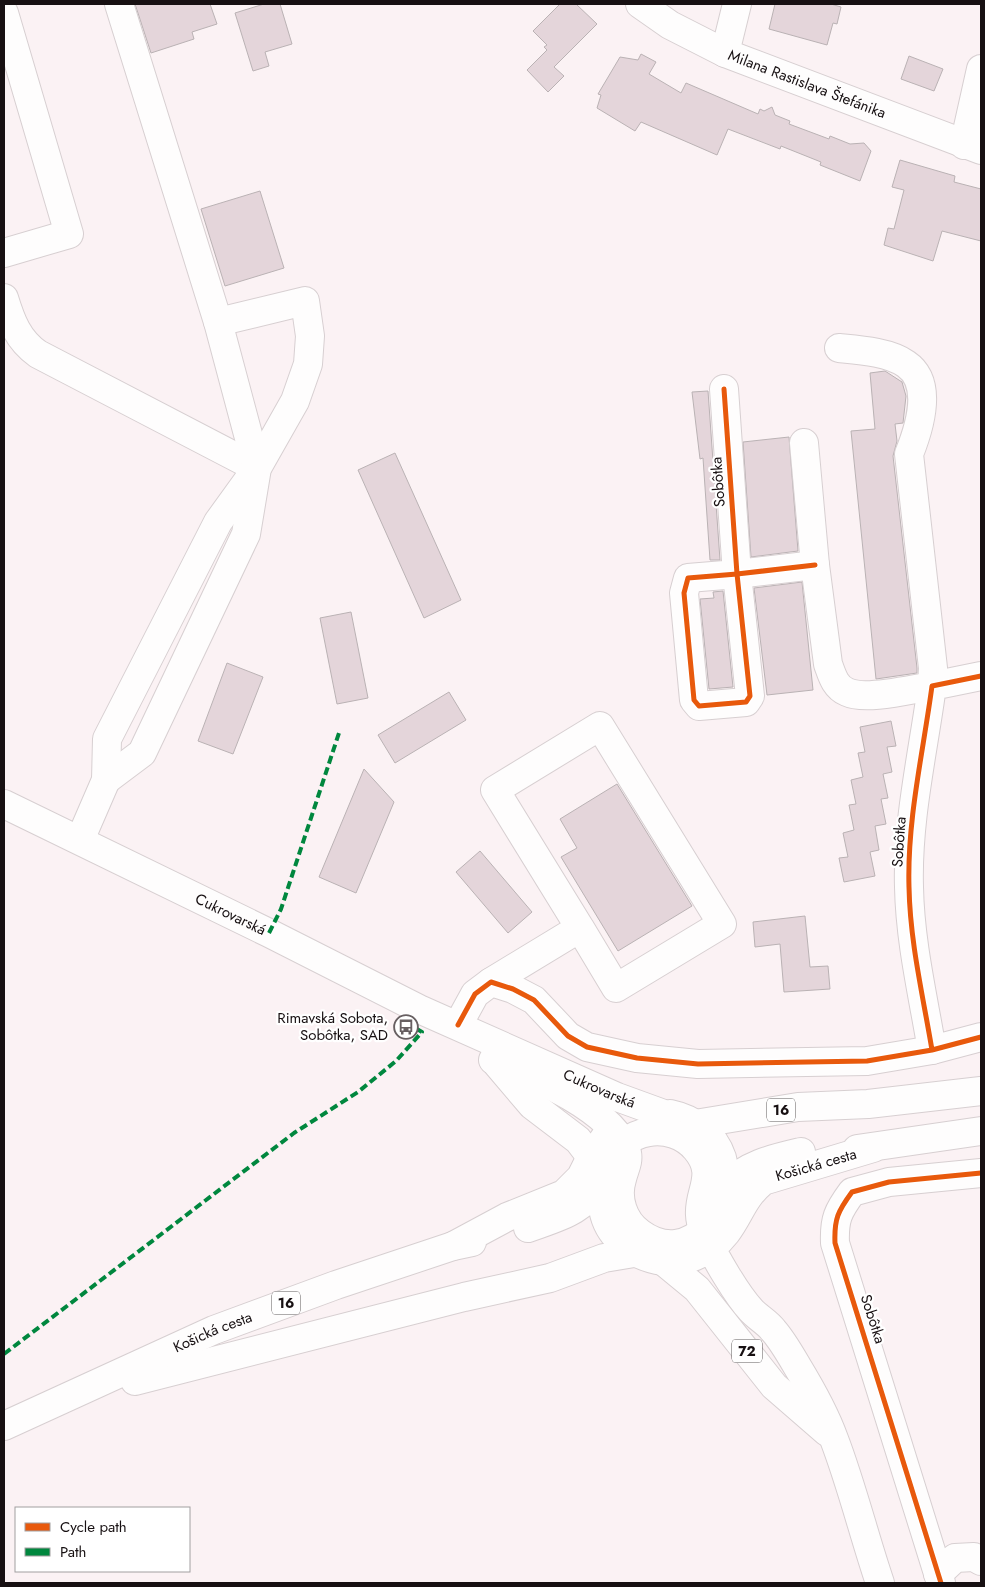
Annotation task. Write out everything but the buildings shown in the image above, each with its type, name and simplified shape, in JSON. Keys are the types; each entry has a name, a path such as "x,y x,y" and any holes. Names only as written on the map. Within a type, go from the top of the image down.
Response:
{"main road":[{"path":"106,780 142,753 246,534 257,468 218,322 119,4"},
{"name":"Milana Rastislava Štefánika","path":"640,4 670,25 725,53 973,147"},
{"path":"725,53 737,4"},
{"path":"4,13 69,234 4,253"},
{"path":"973,147 981,69"},
{"path":"4,298 16,332 27,346 38,354 257,468"},
{"path":"80,840 106,780 107,739 218,522 257,468 295,401 308,364 310,336 305,301 218,322"},
{"name":"Sobôtka","path":"839,348 872,352 906,363 916,374 923,401 919,428 909,454 933,668 911,828 909,887 913,944 932,1050"},
{"name":"Sobôtka","path":"724,389 737,574 750,696 746,702 700,706 694,700 684,593 688,578 737,574 814,565"},
{"path":"804,443 814,565 828,664 833,679 847,692 860,696 932,686 981,676"},
{"path":"132,692 164,706"},
{"path":"600,726 722,924 616,988 580,928 495,790 600,726"},
{"name":"Cukrovarská","path":"4,804 419,1009 617,1097 661,1113"},
{"path":"458,1025 476,994 491,982 580,928"},
{"path":"491,982 512,989 534,1000 568,1036 587,1047 638,1058 698,1064 867,1061 932,1050 981,1037"},
{"name":"Cukrovarská","path":"458,1025 493,1060 595,1133 606,1152"},
{"name":"16","path":"699,1135 800,1123 868,1104 981,1091"},
{"path":"630,1241 609,1228 601,1198 606,1152 627,1119 644,1113 678,1116 699,1135 724,1166 717,1222 700,1216 706,1172 698,1151 699,1135"},
{"path":"606,1152 636,1135 648,1131 665,1131 679,1135 699,1135"},
{"name":"Košická cesta","path":"630,1241 663,1261 680,1261 694,1257 749,1167 764,1160 802,1152 873,1148 981,1131"},
{"name":"Košická cesta","path":"60,1400 464,1297 630,1241 668,1243 691,1239 717,1222 763,1181 873,1148"},
{"path":"606,1152 628,1161 621,1181 620,1195 622,1208 628,1220 630,1241"},
{"name":"Košická cesta","path":"4,1426 214,1330 320,1291 453,1246 507,1217 564,1194 606,1152"},
{"name":"Sobôtka","path":"940,1578 835,1243 834,1223 852,1192 889,1182 981,1173"},
{"name":"72","path":"717,1222 750,1309 773,1329 800,1371 834,1438 880,1583"},
{"name":"72","path":"663,1261 697,1289 774,1386 834,1438"},
{"path":"940,1578 955,1558 974,1557 981,1561"}],"marked path":[{"path":"269,933 281,909 339,733"},
{"path":"4,1354 294,1133 358,1092 396,1061 422,1032 410,1025"}],"cycle path":[{"path":"724,389 737,574 688,578 684,593 694,700 699,706 746,702 750,696 737,574 815,565"},
{"path":"932,1050 917,969 910,908 910,837 916,786 932,686 981,676"},
{"path":"458,1025 475,994 491,982 513,989 534,1000 568,1036 587,1047 637,1058 698,1064 867,1061 932,1050 981,1037"},
{"path":"941,1583 835,1243 835,1228 840,1210 852,1192 889,1182 981,1173"}],"place":[{"name":"Rimavská Sobota, Sobôtka, SAD","path":"406,1027"}]}
